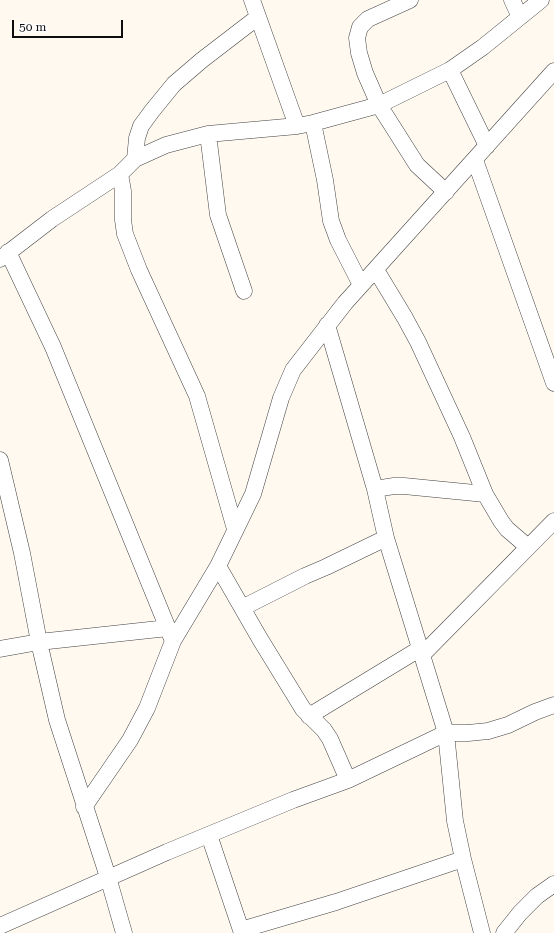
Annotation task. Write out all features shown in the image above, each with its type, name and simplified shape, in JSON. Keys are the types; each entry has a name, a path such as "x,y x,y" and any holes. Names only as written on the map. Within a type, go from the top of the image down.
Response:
{"street":[{"path":"252,0 305,125 325,180 331,221 338,240 361,285"},
{"path":"410,0 368,19 360,27 357,38 359,53 365,73 379,105 417,164 446,192"},
{"path":"512,0 520,17"},
{"path":"170,634 53,347 4,256 52,219 120,174 135,160 166,145 208,134 305,125 379,105 450,70 483,47 541,0"},
{"path":"135,160 137,138 141,126 174,84 202,60 258,17"},
{"path":"450,70 487,146"},
{"path":"84,807 130,740 147,708 170,634 218,566 253,494 281,398 293,370 361,285 554,71"},
{"path":"208,134 218,215 244,291"},
{"path":"475,160 554,383"},
{"path":"120,174 123,191 123,220 125,234 139,270 196,396 235,529"},
{"path":"376,270 418,342 459,430 485,494 507,529 528,547"},
{"path":"327,326 375,489 386,538 446,733 455,821 482,933"},
{"path":"0,460 22,553 39,642 57,720 108,877 124,933"},
{"path":"375,489 404,486 485,494"},
{"path":"309,716 422,651 554,521"},
{"path":"242,608 304,576 386,538"},
{"path":"218,566 303,709 324,730 330,739 348,780"},
{"path":"0,649 39,642 170,634"},
{"path":"3,933 0,925 87,888 108,877 293,800 348,780 446,733 481,731 508,725 554,705"},
{"path":"209,835 242,932 463,859"},
{"path":"504,933 533,900 554,884"}]}
